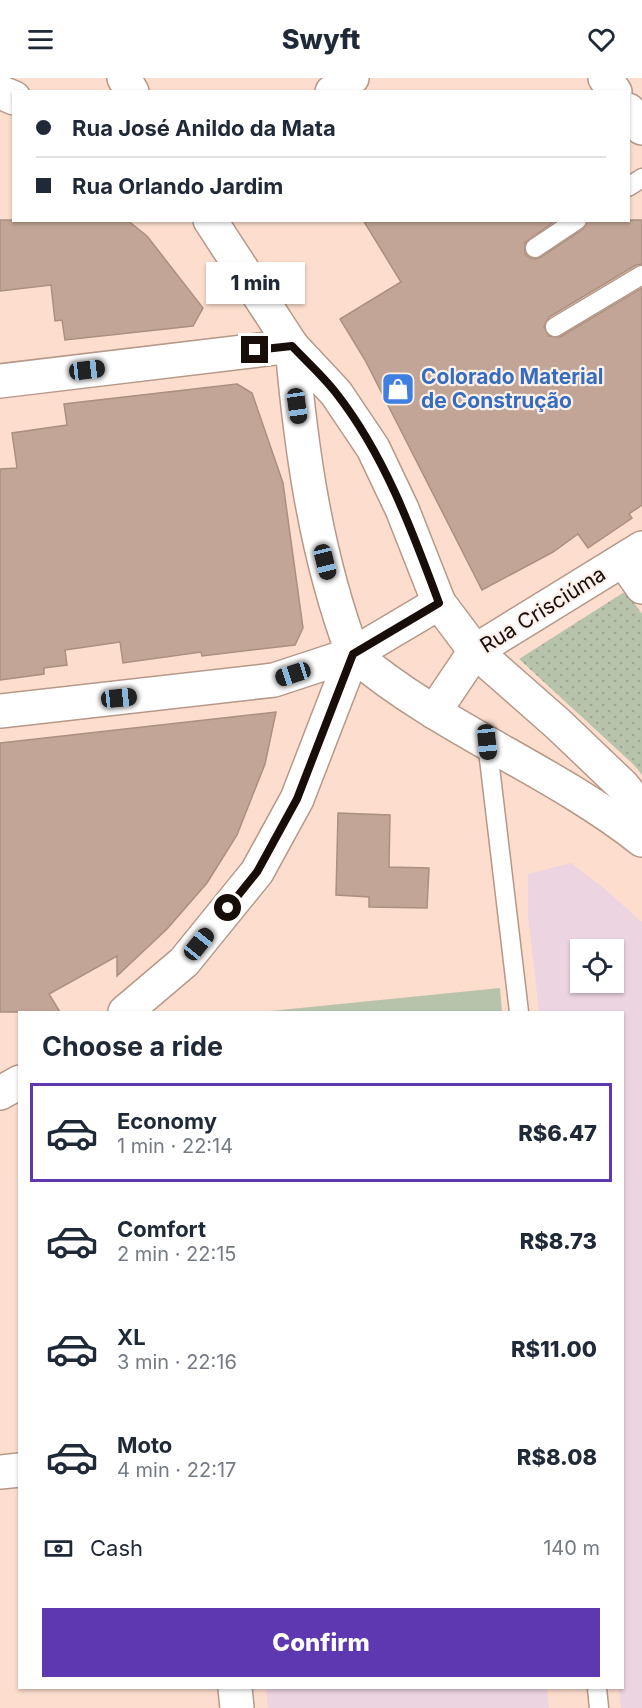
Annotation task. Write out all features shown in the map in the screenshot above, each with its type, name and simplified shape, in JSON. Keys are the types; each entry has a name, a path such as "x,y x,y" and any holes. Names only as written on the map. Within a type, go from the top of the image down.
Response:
{"street":[{"path":"335,90 352,78"},
{"path":"630,113 642,128"},
{"path":"211,222 292,346 336,393 373,448 402,509 439,603 475,651 558,724 623,786 642,810"},
{"path":"0,381 292,346"},
{"path":"292,346 297,406 310,500 337,610 353,654 377,674 434,712 608,813 642,840"},
{"path":"633,554 642,587"},
{"name":"Rua Crisciúma","path":"434,712 475,651 633,554"},
{"path":"0,711 274,680 353,654 439,603"},
{"path":"127,1011 184,962 257,872 297,799 353,654"},
{"path":"0,1093 18,1083"},
{"path":"0,1100 18,1097"},
{"path":"0,1472 18,1470"},
{"path":"235,1689 237,1708"}],"lane":[{"path":"535,248 574,222"},
{"path":"555,327 642,275"},
{"path":"487,742 519,1011"},
{"path":"597,1689 599,1708"}],"shaded area":[{"path":"571,863 642,922 642,1708 621,1708 619,1689 624,1689 624,1011 539,1011 528,915 528,874"},
{"path":"266,1689 547,1689 549,1708 268,1708"}],"green space":[{"path":"626,591 642,614 642,775 519,659"},
{"path":"500,988 502,1011 270,1011"}],"building":[{"path":"0,220 12,220 12,222 130,222 147,236 203,308 193,326 65,340 62,320 55,321 51,285 0,291"},
{"path":"642,220 642,264 636,265 549,317 544,327 549,336 560,337 642,288 642,505 629,514 632,518 588,548 578,534 553,552 482,590 365,360 340,319 401,282 364,222 553,222 525,243 525,254 535,259 583,229 587,222"},
{"path":"237,384 252,393 283,483 303,628 295,645 202,656 201,652 123,663 120,642 65,650 67,665 44,668 44,674 0,680 0,469 17,468 12,433 67,425 64,404"},
{"path":"276,712 265,764 237,835 207,883 167,929 117,976 117,956 49,994 59,1011 0,1012 0,743"},
{"path":"338,813 390,815 389,867 429,868 427,908 369,907 369,897 336,895"}],"place":[{"name":"Colorado Material de Construção","path":"398,389"}],"route":[{"path":"228,908 257,872 297,799 353,654 439,603 402,509 373,448 336,393 292,346 255,350"}]}
